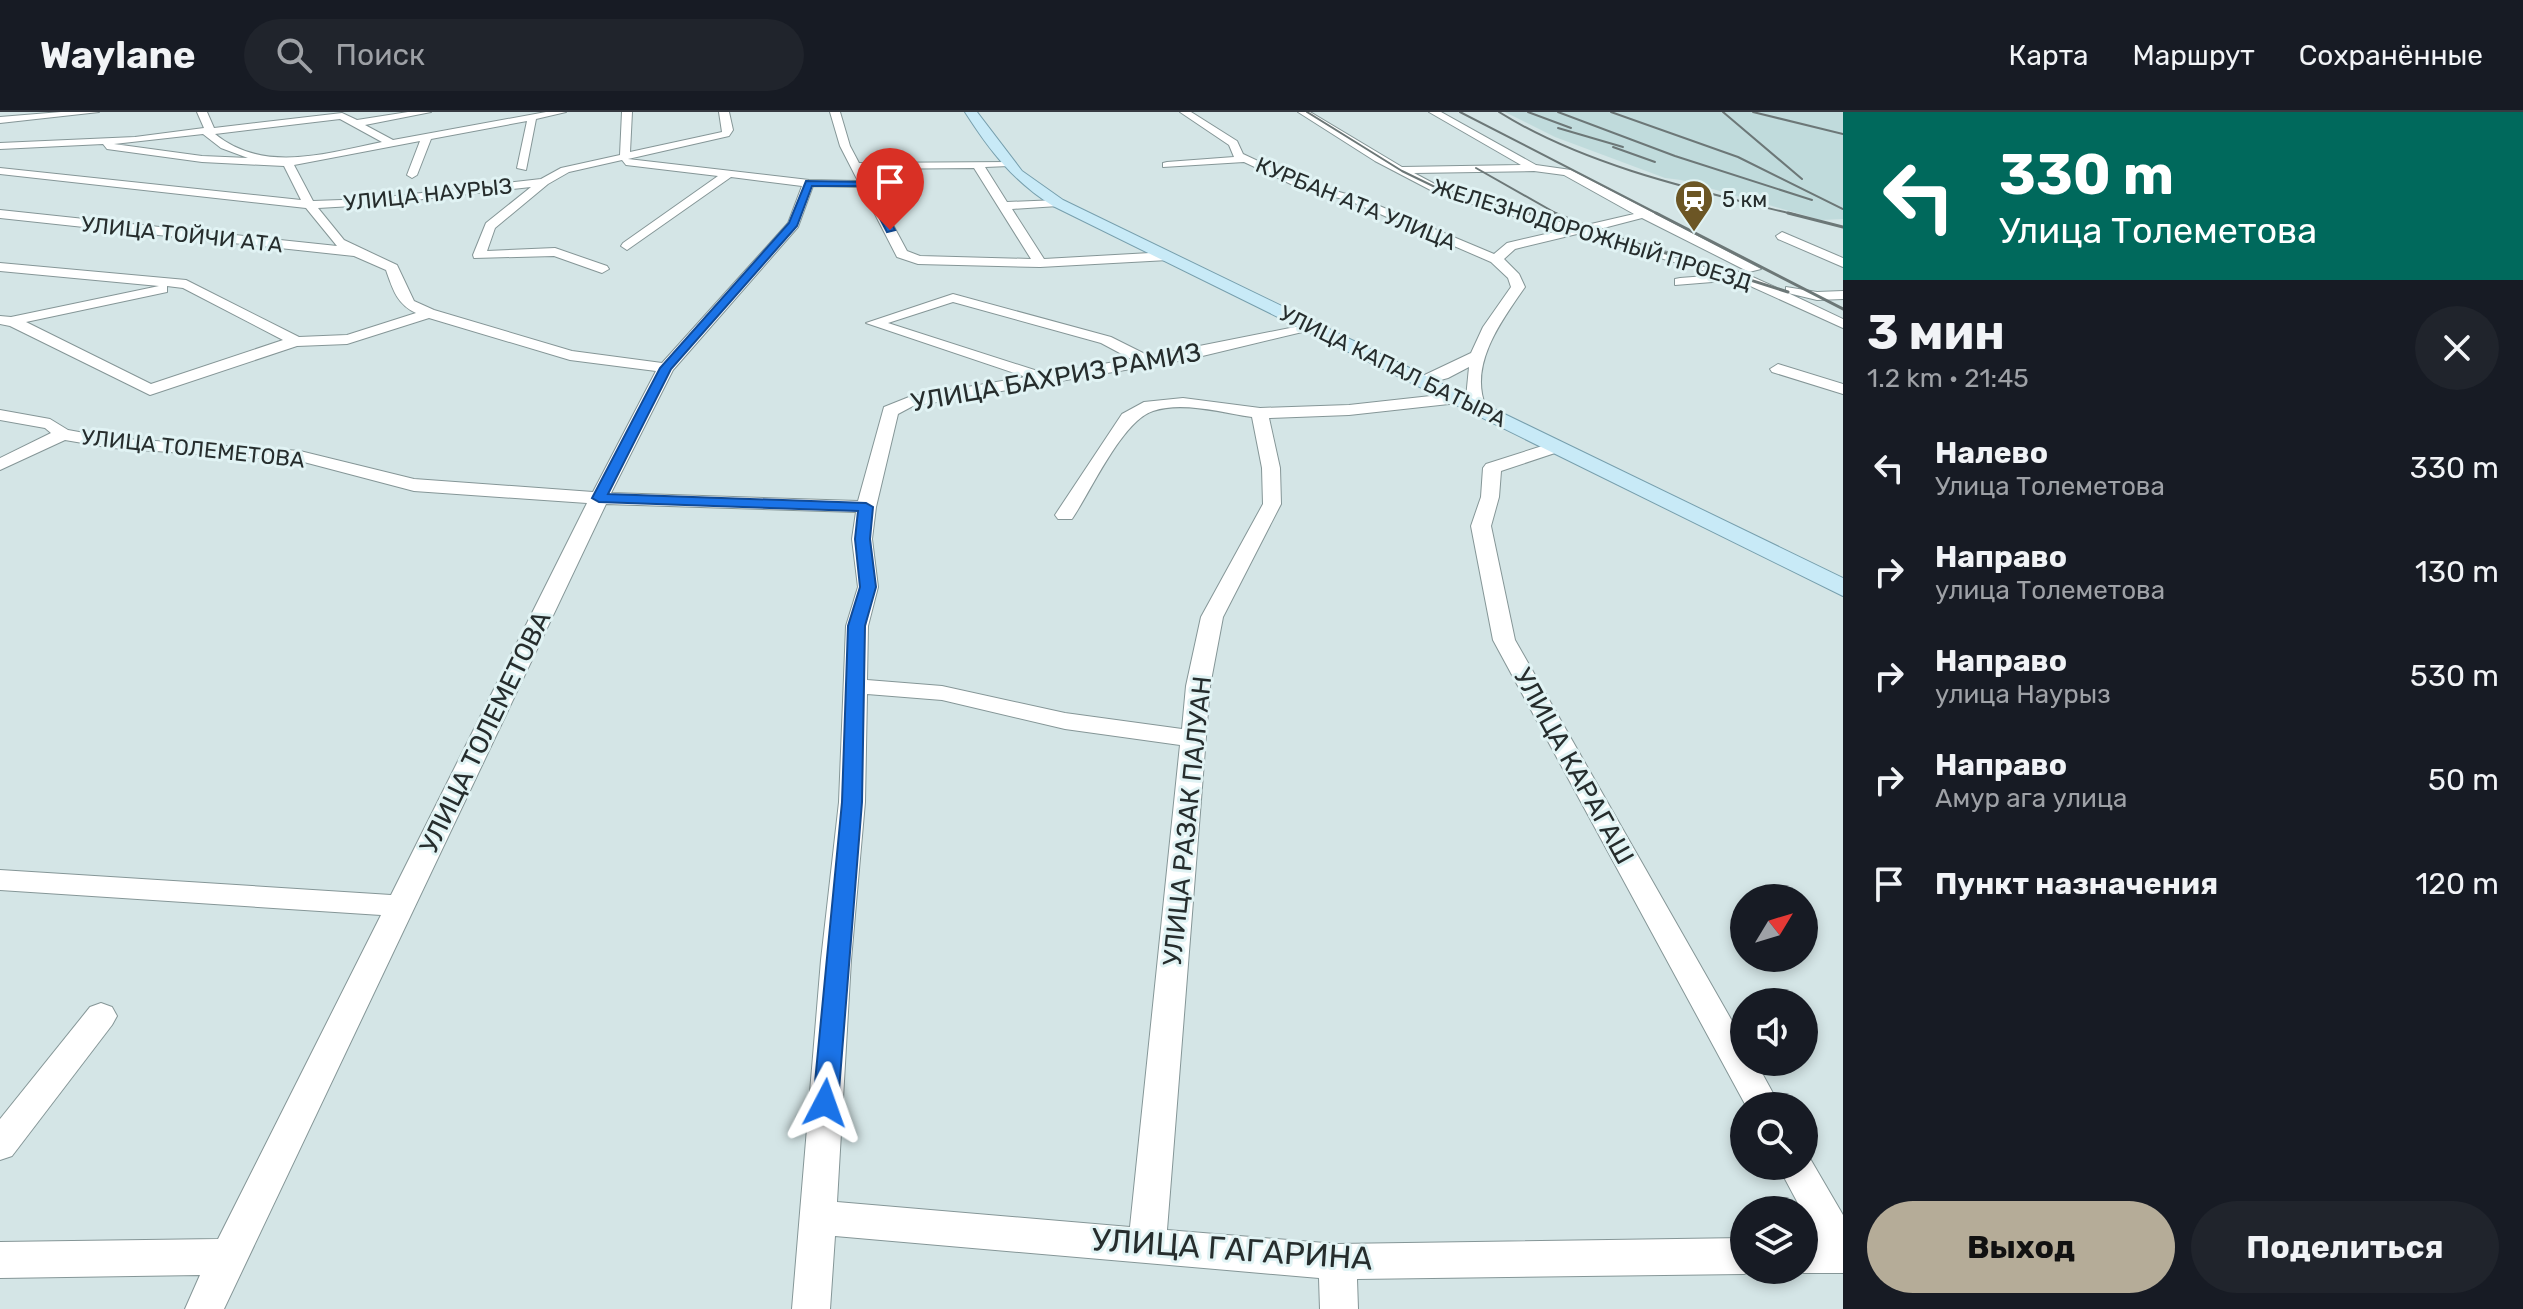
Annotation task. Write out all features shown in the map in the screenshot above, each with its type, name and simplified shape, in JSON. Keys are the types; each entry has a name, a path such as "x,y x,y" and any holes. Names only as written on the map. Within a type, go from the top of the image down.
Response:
{"main road":[{"name":"УЛИЦА КАПАЛ БАТЫРА","path":"971,112 1005,164 1030,187 1058,203 1843,588"}],"street":[{"path":"0,120 94,112"},
{"path":"202,112 215,141 247,155 288,163"},
{"path":"357,123 426,112"},
{"path":"107,146 214,160 288,163 561,112"},
{"path":"625,156 627,112"},
{"name":"УЛИЦА НАУРЫЗ","path":"602,269 555,252 479,255 490,226 544,182 565,170 725,134 728,130 724,112"},
{"path":"835,112 845,146 902,254 907,257 947,262 1040,263 1168,256"},
{"name":"КУРБАН АТА УЛИЦА","path":"1185,112 1233,143 1239,156 1245,159 1301,185 1354,199 1496,259"},
{"name":"ЖЕЛЕЗНОДОРОЖНЫЙ ПРОЕЗД","path":"1303,112 1444,193 1572,231 1706,265 1748,280 1843,324"},
{"path":"1434,112 1534,168"},
{"path":"0,146 135,140 339,116 394,145"},
{"path":"522,168 532,118"},
{"path":"412,175 426,139"},
{"path":"47,157 135,140"},
{"path":"1167,165 1245,159"},
{"name":"УЛИЦА НАУРЫЗ","path":"604,160 809,183 866,184"},
{"path":"0,168 23,161"},
{"path":"288,163 291,177 313,205 321,222 340,242 392,268 401,294 409,304 429,313 570,355 666,368"},
{"path":"856,166 1005,164"},
{"path":"978,165 1040,263"},
{"name":"УЛИЦА ТОЙЧИ АТА","path":"0,168 313,205"},
{"path":"1400,170 1534,168 1567,172 1797,292"},
{"path":"627,246 728,174"},
{"name":"УЛИЦА НАУРЫЗ","path":"313,205 370,202 544,182"},
{"name":"УЛИЦА ТОЛЕМЕТОВА","path":"204,1309 599,498 666,368 794,224 809,183"},
{"path":"1004,206 1058,203"},
{"path":"1478,407 1473,395 1478,356 1490,327 1518,287 1514,277 1496,259 1511,246 1637,217 1641,213"},
{"name":"УЛИЦА ТОЙЧИ АТА","path":"0,214 364,254"},
{"path":"1782,236 1843,263"},
{"path":"1663,268 1706,265"},
{"path":"0,267 186,284 296,341 332,344 429,313"},
{"path":"1680,282 1748,280 1797,292 1843,295"},
{"path":"4,322 186,284"},
{"path":"1822,295 1843,306"},
{"path":"1048,379 873,323 953,298 1106,340 1146,361"},
{"path":"4,322 150,390 296,341"},
{"name":"УЛИЦА БАХРИЗ РАМИЗ","path":"811,1309 836,960 852,802 857,626 868,587 862,539 866,507 890,411 896,406 1146,361 1310,326"},
{"path":"1422,380 1442,375 1478,356"},
{"path":"1778,369 1843,389"},
{"path":"1065,515 1128,418 1150,406 1183,403 1260,413 1349,410 1458,398"},
{"name":"УЛИЦА РАЗАК ПАЛУАН","path":"1147,1244 1198,686 1212,617 1272,504 1271,468 1260,413"},
{"name":"УЛИЦА ТОЛЕМЕТОВА","path":"0,415 50,424 63,434 112,443 278,452 414,485 599,498 866,507"},
{"path":"0,465 63,434"},
{"name":"УЛИЦА КАРАГАШ","path":"1558,446 1492,468 1490,497 1481,526 1504,640 1755,1092"},
{"path":"856,686 942,693 1065,721 1194,739"},
{"path":"0,880 401,906"},
{"path":"0,1145 101,1016"},
{"path":"1804,1180 1843,1252 1818,1254"},
{"name":"УЛИЦА ГАГАРИНА","path":"817,1217 1337,1262 1730,1256"},
{"path":"0,1260 230,1257"},
{"path":"1337,1262 1339,1309"}],"shaded area":[{"path":"1505,112 1843,112 1843,219 1821,220 1665,178 1555,137"}],"railway":[{"path":"1307,112 1402,171 1435,187 1534,215"},
{"path":"1460,112 1660,215"},
{"path":"1499,112 1568,148 1605,162 1682,186 1796,215"},
{"path":"1528,112 1571,128"},
{"path":"1558,112 1675,156 1812,200"},
{"path":"1611,112 1738,157 1843,209"},
{"path":"1723,112 1802,179"},
{"path":"1753,112 1843,134"},
{"path":"1558,128 1623,147"},
{"path":"1613,147 1655,162"},
{"path":"1476,168 1559,215"},
{"path":"1527,213 1552,220"},
{"path":"1554,213 1559,215"},
{"path":"1656,213 1843,309"},
{"path":"1788,213 1843,227"},
{"path":"1559,215 1609,235 1788,292"}],"place":[{"name":"5 км","path":"1694,233"}],"route":[{"path":"825,1103 852,802 857,626 868,587 862,539 866,507 599,498 666,368 794,224 809,183 866,184 890,230"}]}
